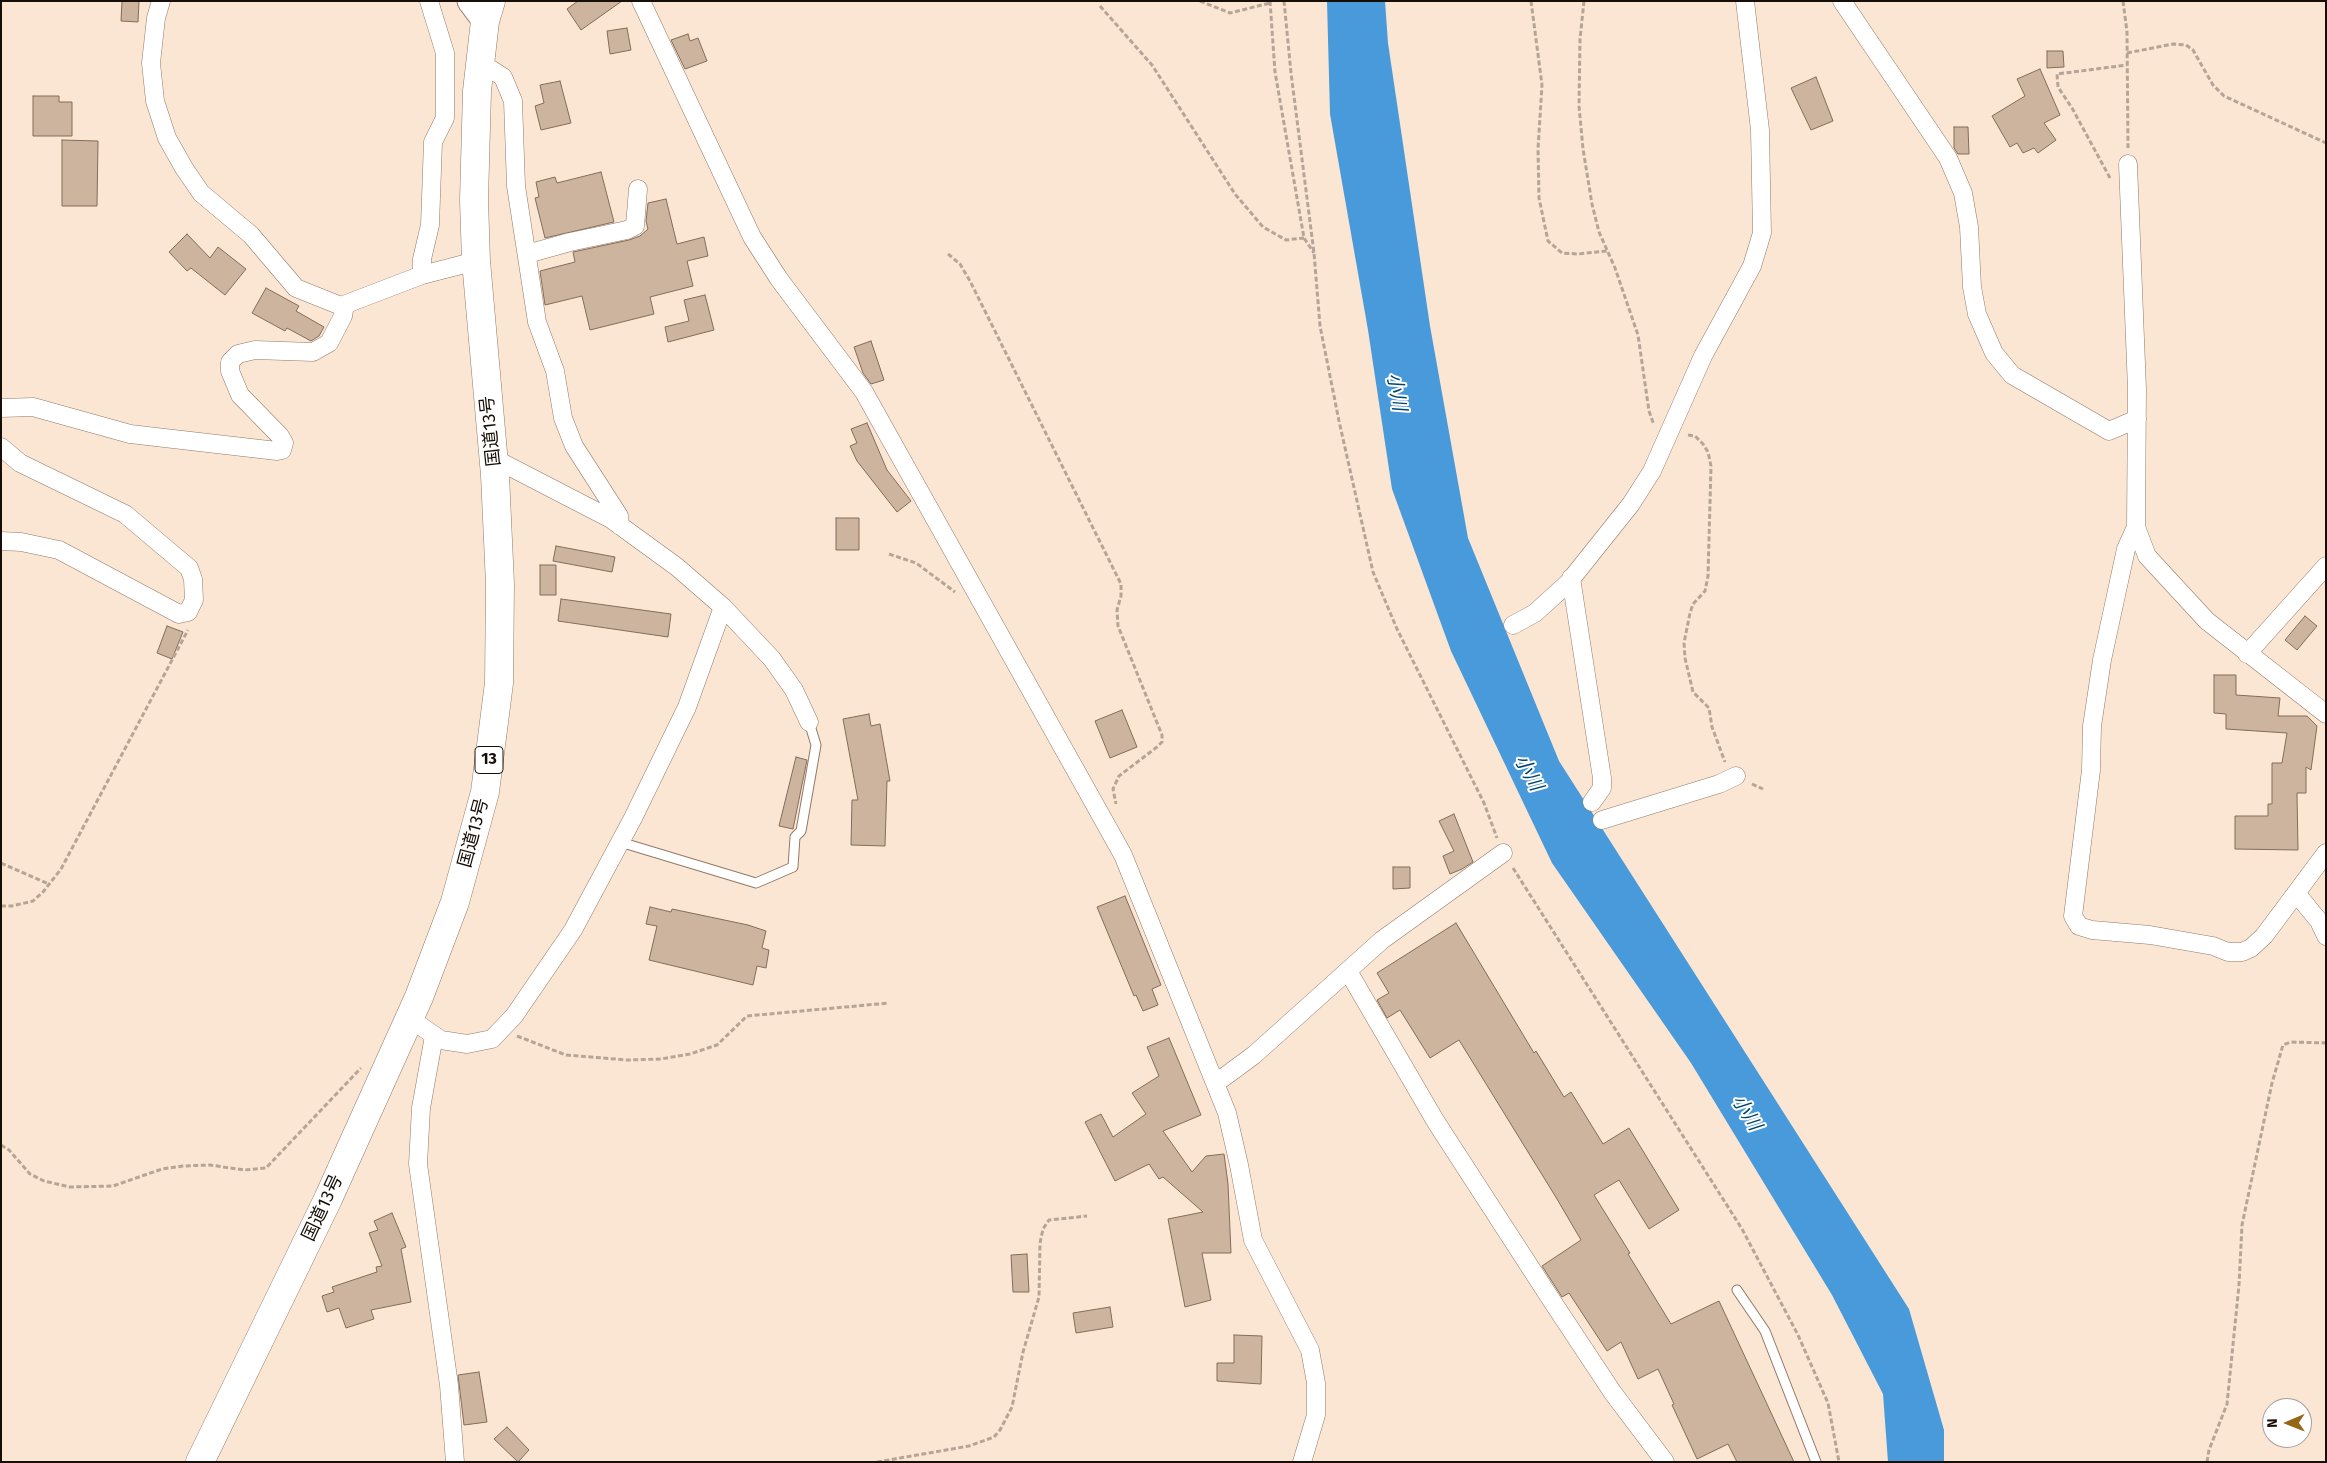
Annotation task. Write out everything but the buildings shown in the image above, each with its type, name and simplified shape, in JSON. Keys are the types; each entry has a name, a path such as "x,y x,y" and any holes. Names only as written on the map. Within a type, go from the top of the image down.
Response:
{"highway":[{"name":"国道13号","path":"200,1462 328,1199 409,1018 455,902 484,792 499,683 500,584 493,458 476,261 474,200 477,91 482,8"}],"street":[{"path":"161,1 156,18 151,63 155,101 167,138 201,193 251,235 296,288 341,306 422,275 476,261"},
{"path":"422,275 422,259 430,225 433,142 445,118 445,54 429,1"},
{"path":"641,1 752,237 778,279 864,392 1123,855 1227,1114 1253,1240 1310,1350 1316,1383 1316,1415 1302,1462"},
{"path":"1513,625 1535,613 1571,578 1631,504 1652,471 1703,356 1752,266 1762,233 1759,110 1745,1"},
{"path":"1842,1 1948,158 1963,193 1969,227 1972,287 1977,314 1994,353 2012,375 2108,432 2137,419"},
{"path":"480,63 503,77 513,101 516,186 526,254 537,322 555,371 563,418 574,446 619,516 620,526"},
{"path":"2128,164 2137,419 2136,526 2147,556 2207,621 2326,714"},
{"path":"526,254 570,242 627,230 635,226 638,189"},
{"path":"1,408 33,407 130,434 276,451 282,450 284,443 280,436 240,395 230,371 230,362 238,354 256,350 313,352 330,343 343,316 345,305"},
{"path":"1,447 20,463 125,514 189,568 194,580 194,600 188,612 179,614 59,550 21,542 1,542"},
{"path":"493,458 611,519 677,567 723,607 772,658 794,690 809,722"},
{"path":"2136,526 2126,550 2102,660 2092,726 2091,770 2073,916 2079,926 2092,930 2150,935 2213,946 2228,952 2242,952 2251,948 2264,936 2326,854"},
{"path":"2247,654 2326,566"},
{"path":"1571,578 1602,778 1602,788 1592,802"},
{"path":"409,1018 441,1040 467,1044 492,1039 514,1016 573,930 620,842 687,707 723,607"},
{"path":"1602,820 1710,787 1736,776"},
{"path":"1216,1083 1254,1055 1382,940 1504,853"},
{"path":"2296,893 2319,920 2326,936"},
{"path":"1348,971 1436,1122 1612,1394 1665,1462"},
{"path":"434,1036 421,1108 418,1164 449,1385 455,1462"}],"lane":[{"path":"620,842 756,883 792,867 795,837 801,831 816,745 809,722"},
{"path":"1737,1290 1765,1331 1816,1462"}],"path":[{"path":"1200,1 1230,13 1270,2 1275,72 1304,238 1314,253"},
{"path":"1284,1 1322,336 1339,422 1373,572 1397,629 1484,803 1504,853 1742,1229 1798,1335 1828,1402 1839,1462"},
{"path":"1531,1 1542,85 1538,149 1539,198 1548,241 1562,252 1578,254 1607,251"},
{"path":"1584,1 1580,39 1582,130 1592,204 1638,335 1651,420 1658,430 1669,430 1695,436 1708,452 1711,466 1708,576 1705,591 1693,604 1690,613 1684,643 1685,658 1693,692 1709,708 1718,747 1724,762 1736,776 1763,789"},
{"path":"2123,1 2127,52 2128,164"},
{"path":"1100,6 1152,65 1235,194 1263,227 1286,240 1304,238"},
{"path":"2127,52 2173,44 2186,45 2193,50 2213,85 2224,96 2326,143"},
{"path":"2127,65 2058,74 2058,87 2072,108 2114,186 2129,200"},
{"path":"948,254 960,264 970,281 1121,584 1121,596 1116,610 1118,626 1162,735 1162,742 1118,776 1113,789 1117,808"},
{"path":"889,554 916,563 958,594 981,602"},
{"path":"1,906 12,906 33,901 61,869 189,627 188,612"},
{"path":"1,863 49,884"},
{"path":"501,1030 566,1055 626,1060 661,1059 690,1054 717,1045 747,1016 889,1003"},
{"path":"2207,1462 2208,1450 2227,1404 2239,1285 2242,1225 2275,1073 2283,1045 2291,1042 2326,1043"},
{"path":"1,1145 9,1150 30,1174 44,1181 70,1188 114,1186 162,1169 183,1166 210,1164 244,1170 266,1168 358,1071 383,1055 393,1055"},
{"path":"877,1462 969,1446 994,1437 1000,1430 1012,1407 1023,1352 1038,1296 1040,1243 1043,1228 1049,1220 1087,1216"}],"water":[{"name":"小川","path":"1327,1 1385,1 1388,43 1430,326 1468,538 1559,761 1909,1309 1944,1430 1944,1462 1888,1462 1883,1394 1832,1295 1691,1063 1552,863 1451,651 1392,489 1368,330 1330,114"}]}
